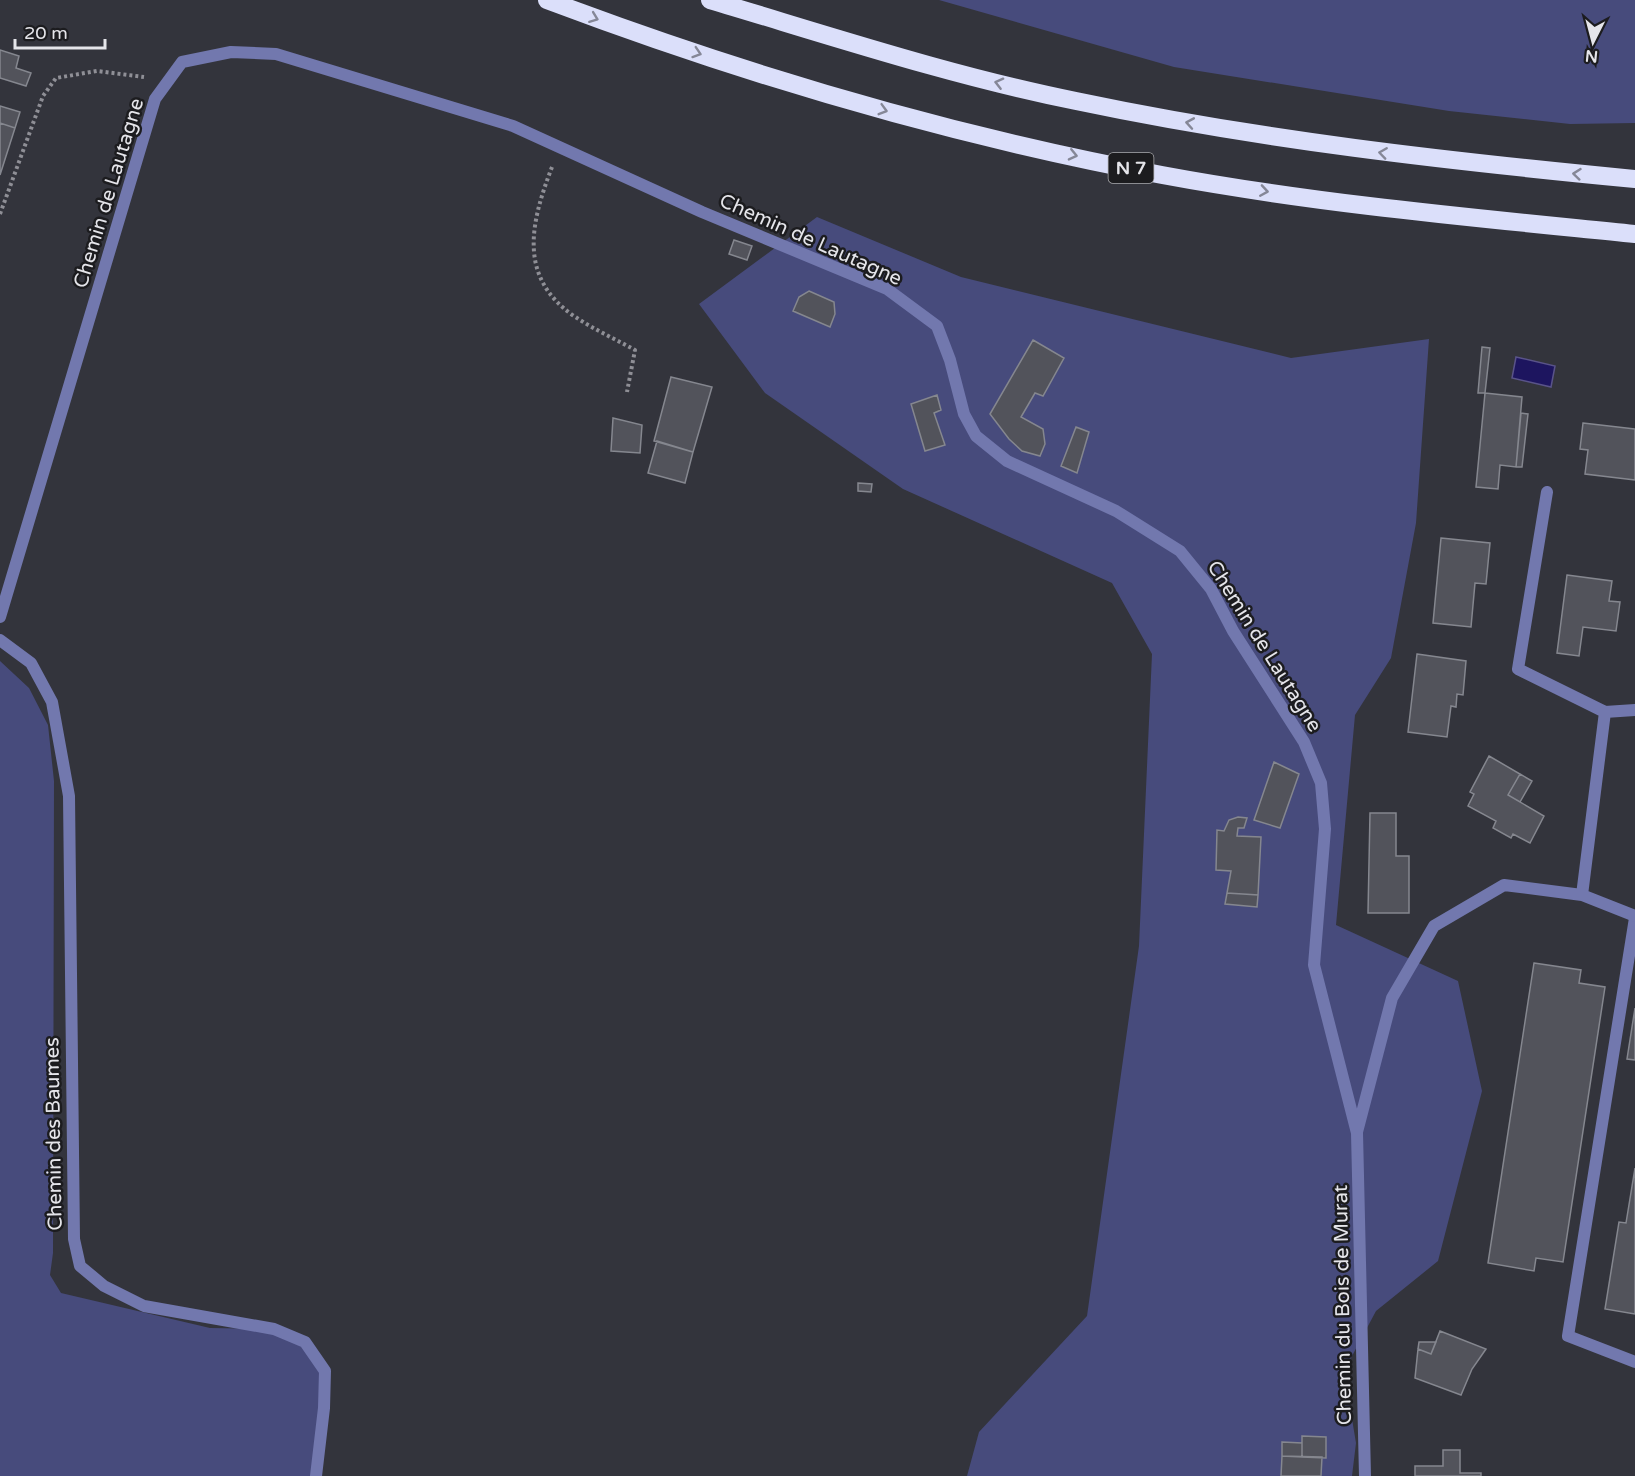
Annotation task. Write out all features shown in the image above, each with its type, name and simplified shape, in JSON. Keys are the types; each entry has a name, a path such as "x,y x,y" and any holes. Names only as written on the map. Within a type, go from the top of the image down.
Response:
{"highway":[{"name":"N 7","path":"547,0 641,35 936,125 1150,172 1437,214 1635,234"},
{"path":"710,0 928,66 1095,105 1317,144 1444,161 1635,179"}],"street":[{"name":"Chemin de Lautagne","path":"0,617 155,99 182,62 231,52 276,54 513,126 702,212 887,289 937,326 950,360 964,414 976,436 1007,461 1116,511 1180,551 1211,589 1233,631 1304,742 1321,783 1325,829 1314,965 1357,1133"},
{"path":"1547,492 1518,669 1605,712 1635,710"},
{"name":"Chemin des Baumes","path":"0,640 30,663 52,702 69,796 74,1239 80,1266 104,1286 144,1306 274,1329 305,1342 325,1371 324,1408 316,1476"},
{"path":"1582,895 1605,712"},
{"path":"1357,1133 1392,998 1434,926 1504,885 1582,895 1635,917 1568,1336 1635,1362"},
{"name":"Chemin du Bois de Murat","path":"1357,1133 1365,1476"}],"path":[{"path":"0,214 43,96 56,78 97,71 169,81"},
{"path":"559,147 536,208 532,248 542,284 573,316 635,350 627,392"}],"shaded area":[{"path":"939,0 1635,0 1635,123 1570,124 1449,111 1174,67"},
{"path":"817,217 961,277 1291,358 1429,339 1416,523 1391,658 1355,715 1336,925 1458,981 1482,1091 1438,1261 1376,1311 1344,1371 1356,1443 1352,1476 967,1476 979,1432 1087,1316 1139,946 1152,654 1112,583 903,489 765,393 699,304"},
{"path":"1516,357 1555,366 1551,387 1512,378"},
{"path":"0,661 29,688 48,725 54,781 53,1253 50,1275 61,1293 210,1328 274,1329 305,1342 325,1371 316,1476 0,1476"}],"building":[{"path":"0,50 19,56 16,68 31,73 26,86 0,78"},
{"path":"0,106 20,112 15,128 0,123"},
{"path":"0,123 15,128 0,175"},
{"path":"734,240 752,246 747,260 729,254"},
{"path":"809,291 834,302 835,314 830,327 793,311 799,297"},
{"path":"1033,340 1064,358 1043,396 1035,393 1021,417 1043,429 1045,444 1040,456 1022,451 1009,439 990,414"},
{"path":"1482,347 1490,348 1485,393 1478,393"},
{"path":"671,377 712,387 693,452 654,441"},
{"path":"1485,393 1522,397 1516,467 1500,465 1498,489 1476,487"},
{"path":"937,395 941,410 934,413 945,445 925,451 911,404"},
{"path":"1521,413 1528,414 1522,467 1516,467"},
{"path":"613,418 642,425 640,453 611,451"},
{"path":"1583,423 1635,429 1635,480 1585,474 1588,450 1580,449"},
{"path":"1076,427 1089,432 1077,473 1061,466"},
{"path":"657,441 693,452 685,483 648,473"},
{"path":"858,483 872,484 871,492 858,491"},
{"path":"1441,538 1490,543 1486,584 1475,583 1471,627 1433,623"},
{"path":"1567,575 1612,581 1609,601 1620,602 1616,631 1583,627 1579,656 1557,653"},
{"path":"1417,654 1466,661 1463,695 1457,694 1456,707 1451,706 1447,737 1408,732"},
{"path":"1489,756 1520,774 1508,795 1544,816 1530,843 1513,834 1511,838 1493,828 1496,821 1468,806 1474,794 1470,792"},
{"path":"1274,762 1299,774 1280,828 1254,820"},
{"path":"1520,774 1532,781 1520,802 1508,795"},
{"path":"1370,813 1396,813 1396,856 1409,856 1409,913 1368,913"},
{"path":"1238,817 1247,818 1244,828 1238,828 1237,836 1261,837 1258,895 1227,893 1231,871 1216,870 1217,830 1224,831 1229,820"},
{"path":"1227,893 1258,895 1257,907 1225,904"},
{"path":"1534,963 1581,970 1579,983 1605,987 1563,1262 1536,1258 1534,1271 1488,1263"},
{"path":"1635,1008 1635,1060 1627,1059"},
{"path":"1635,1168 1635,1314 1605,1309 1619,1222 1626,1223"},
{"path":"1440,1331 1486,1349 1472,1369 1461,1395 1415,1378 1418,1349 1431,1354"},
{"path":"1419,1342 1436,1342 1431,1354 1418,1349"},
{"path":"1302,1436 1326,1437 1326,1458 1302,1457"},
{"path":"1282,1442 1302,1443 1302,1457 1282,1456"},
{"path":"1443,1450 1460,1450 1460,1473 1481,1473 1481,1476 1415,1476 1415,1466 1443,1466"},
{"path":"1282,1456 1322,1457 1321,1476 1281,1476"}]}
